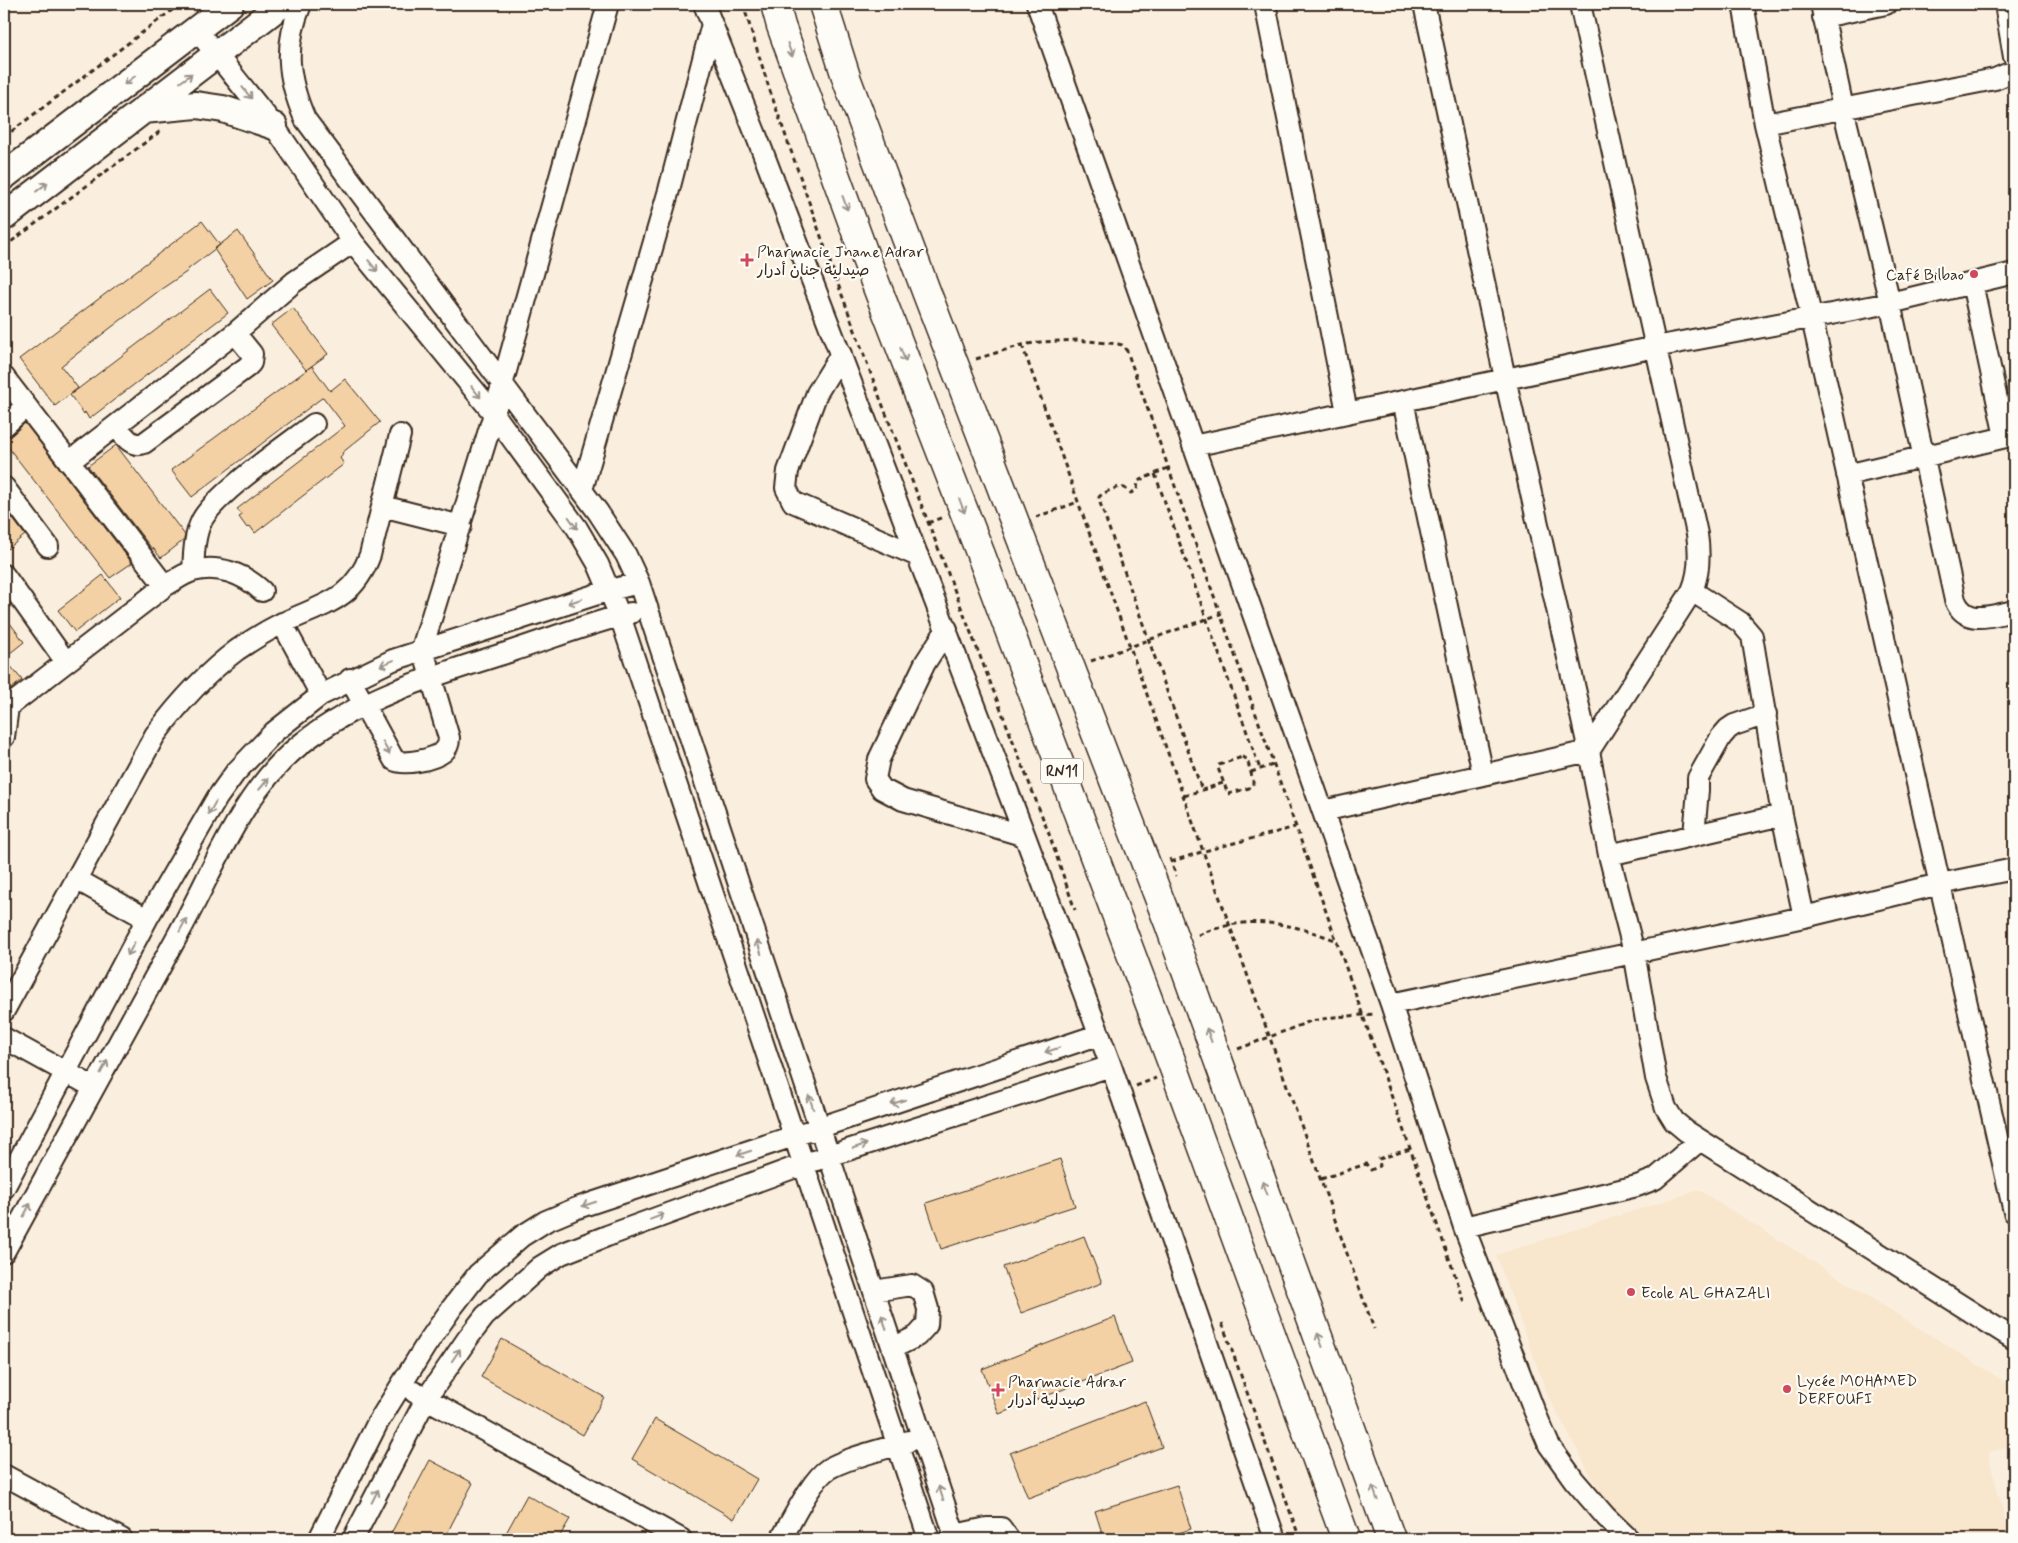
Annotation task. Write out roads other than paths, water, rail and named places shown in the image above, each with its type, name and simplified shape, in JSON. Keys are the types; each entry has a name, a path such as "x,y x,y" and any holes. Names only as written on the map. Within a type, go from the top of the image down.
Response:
{"highway":[{"name":"RN11","path":"775,4 781,26 860,242 1175,1071 1346,1539"},
{"name":"RN11","path":"823,4 847,80 1020,538 1169,924 1391,1539"}],"main road":[{"path":"4,176 230,4"},
{"path":"4,217 282,4"},
{"path":"142,110 196,105 223,109 274,126"}],"street":[{"path":"301,4 294,22 289,46 290,72 295,96 306,119 582,490 626,555 639,583 956,1537 987,1528 1001,1528 1009,1539"},
{"path":"350,680 394,760 398,763 407,764 440,754 447,748 449,738 424,649 424,642 494,414 608,4"},
{"path":"704,4 947,629 1111,1066 1275,1539"},
{"path":"1036,4 1392,1008 1464,1227 1549,1445 1574,1480 1606,1517 1629,1539"},
{"path":"1265,4 1347,412"},
{"path":"1424,4 1504,378 1589,751 1609,855 1634,952 1656,1078 1666,1108 1674,1121 1700,1140 2014,1338"},
{"path":"1322,811 1589,751 1692,591 1698,577 1700,555 1697,534 1580,4"},
{"path":"1744,4 1765,124 1812,319 2014,1212"},
{"path":"1886,4 1822,10 1925,458 1955,600 1959,609 1973,617 2014,611"},
{"path":"2005,4 2014,57"},
{"path":"582,490 669,190 712,24"},
{"path":"196,29 274,126 353,242 494,414 577,528 598,564 620,616 929,1539"},
{"path":"1765,124 1995,79 2014,71"},
{"path":"70,462 235,333 294,282 353,242"},
{"path":"1193,446 1655,347 1890,303 2014,273"},
{"path":"1847,475 1925,458 2010,436 1972,283"},
{"path":"116,426 131,442 140,445 247,368 251,363 252,354 235,333"},
{"path":"841,354 817,393 788,472 786,488 793,502 918,556"},
{"path":"4,377 165,586"},
{"path":"1403,401 1483,774"},
{"path":"4,426 26,406"},
{"path":"193,571 196,537 201,521 210,509 249,474 314,424"},
{"path":"4,1011 155,734 177,706 216,667 238,650 282,623 336,599 356,582 364,571 370,555 400,434"},
{"path":"4,486 48,546"},
{"path":"382,506 461,526"},
{"path":"4,737 6,709 165,586 193,571 226,570 240,575 262,591"},
{"path":"4,575 66,662"},
{"path":"4,1188 147,918 217,798 235,774 274,732 321,695 392,660 610,590 639,583"},
{"path":"1692,591 1740,622 1752,636 1782,815 1804,917"},
{"path":"4,1252 181,930 238,820 257,792 277,768 300,746 331,722 384,694 620,616 647,609"},
{"path":"282,623 321,695"},
{"path":"947,629 925,663 879,759 875,779 882,789 903,800 1025,836"},
{"path":"1694,835 1700,771 1728,729 1734,725 1766,714"},
{"path":"1609,855 1782,815"},
{"path":"1392,1008 1634,952 1804,917 1940,884 2014,870"},
{"path":"76,879 147,918"},
{"path":"319,1539 377,1424 441,1323 478,1274 522,1236 546,1221 577,1208 1098,1035"},
{"path":"4,1038 93,1087"},
{"path":"353,1539 426,1399 485,1316 540,1267 561,1254 616,1232 804,1164 1111,1066"},
{"path":"1464,1227 1637,1186 1655,1179 1700,1140"},
{"path":"874,1291 912,1285 923,1292 928,1309 927,1325 917,1336 893,1348"},
{"path":"401,1386 681,1539"},
{"path":"781,1539 818,1479 828,1469 922,1437"},
{"path":"4,1475 122,1539"}],"place":[{"name":"Pharmacie Jnane Adrar صيدلية جنان أدرار","path":"747,260"},
{"name":"Café Bilbao","path":"1974,274"},
{"name":"Ecole AL GHAZALI","path":"1631,1292"},
{"name":"Lycée MOHAMED DERFOUFI","path":"1787,1389"},
{"name":"Pharmacie Adrar صيدلية أدرار","path":"998,1390"}]}
